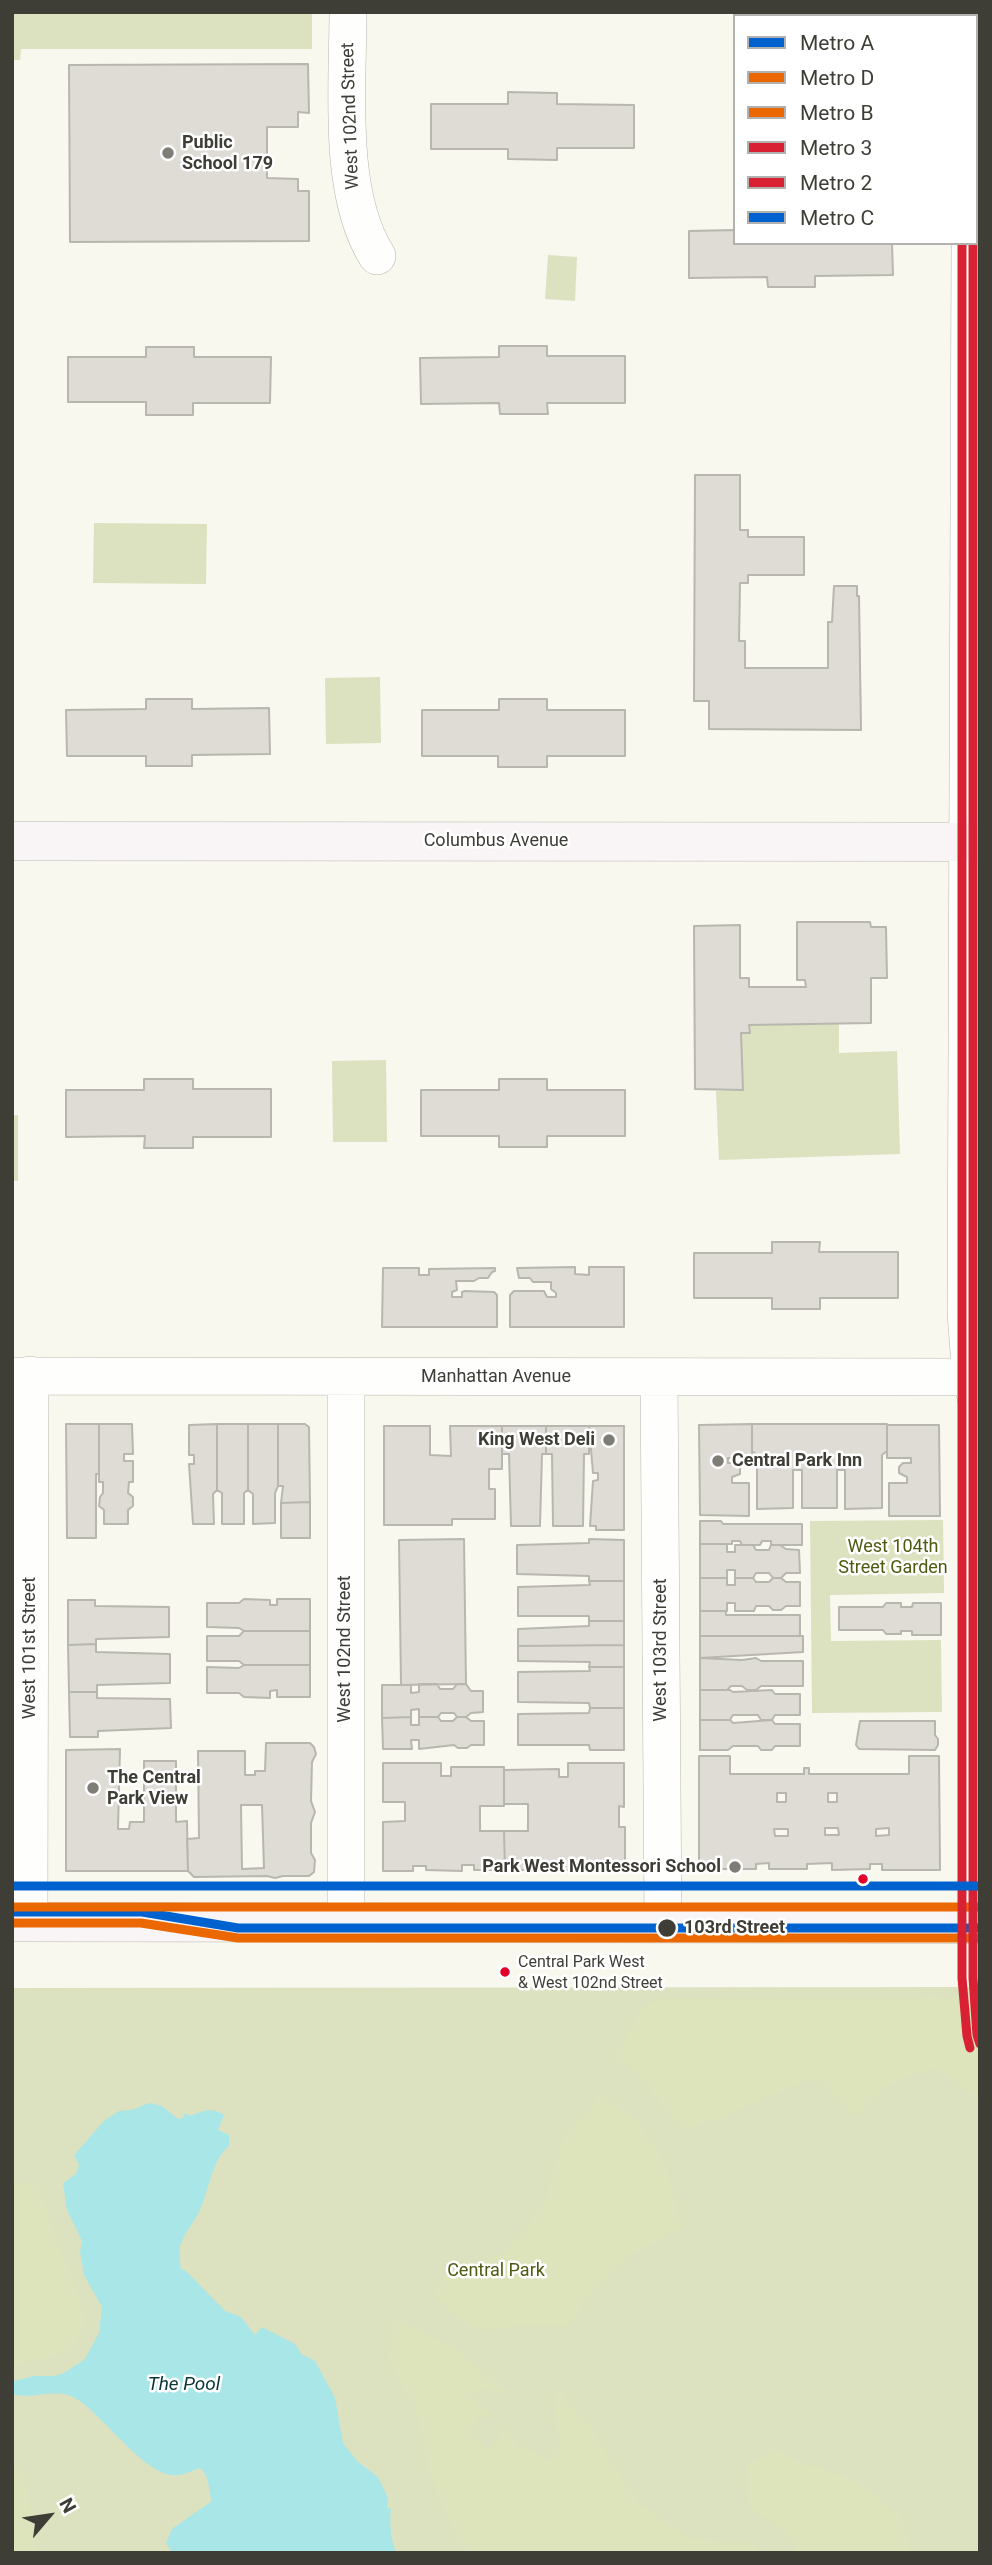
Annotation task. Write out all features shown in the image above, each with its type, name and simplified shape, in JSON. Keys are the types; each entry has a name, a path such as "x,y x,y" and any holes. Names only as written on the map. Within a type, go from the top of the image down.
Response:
{"main road":[{"name":"Columbus Avenue","path":"12,841 974,842"},
{"path":"21,1922 980,1924"}],"street":[{"name":"West 102nd Street","path":"348,12 349,159 354,197 369,243 377,256"},
{"path":"971,245 974,842 966,1313 979,1409 980,1924"},
{"name":"Manhattan Avenue","path":"21,1375 976,1377"},
{"name":"West 101st Street","path":"21,1375 21,1922"},
{"name":"West 102nd Street","path":"346,1377 346,1922"},
{"name":"West 103rd Street","path":"659,1377 663,1922"}],"green space":[{"path":"12,12 312,12 312,49 21,49 20,60 12,60"},
{"path":"548,255 577,257 575,301 545,299"},
{"path":"94,523 207,524 206,584 93,583"},
{"path":"380,677 381,743 326,744 325,678"},
{"path":"839,1022 839,1053 897,1051 900,1154 719,1160 716,1091 743,1090 741,1033 749,1033 749,1025"},
{"path":"386,1060 387,1142 333,1142 332,1061"},
{"path":"12,1115 18,1115 18,1181 12,1181"},
{"name":"West 104th Street Garden","path":"943,1520 944,1593 830,1595 831,1641 941,1640 942,1712 812,1713 810,1521"},
{"name":"Central Park","path":"980,1987 980,2553 12,2553 12,1988"},
{"path":"980,1997 980,2101 935,2067 887,2085 854,2117 817,2077 685,2131 632,2069 615,2056 640,2010 661,1998"},
{"path":"602,2093 643,2127 664,2162 683,2227 633,2253 587,2297 570,2326 517,2325 478,2331 432,2296 447,2273 507,2252 546,2199 562,2141"},
{"path":"12,2180 37,2186 87,2320 69,2351 12,2367"},
{"path":"394,2317 448,2345 512,2395 481,2388 468,2397 496,2417 477,2418 472,2436 490,2449 506,2425 517,2446 551,2461 552,2449 559,2443 554,2402 556,2386 593,2431 638,2503 693,2540 752,2543 762,2553 475,2553 457,2540 429,2473 417,2410 389,2360"},
{"path":"774,2448 805,2464 854,2480 901,2516 911,2553 798,2553 785,2531 750,2507 747,2464"},
{"path":"12,2465 24,2472 37,2550 40,2553 12,2553"}],"water":[{"name":"The Pool","path":"149,2103 162,2106 178,2119 183,2118 185,2113 191,2116 208,2110 224,2115 218,2130 229,2135 229,2146 219,2158 199,2212 180,2246 181,2269 225,2311 241,2317 255,2335 262,2327 295,2344 301,2354 315,2361 335,2398 343,2443 357,2461 378,2477 388,2498 387,2508 391,2509 391,2531 396,2553 171,2551 166,2543 172,2529 212,2501 207,2479 200,2468 180,2475 166,2474 152,2467 83,2403 71,2396 57,2393 27,2396 12,2394 14,2381 34,2376 55,2376 85,2359 99,2333 102,2307 84,2275 80,2252 82,2241 67,2210 63,2183 76,2174 79,2165 74,2155 104,2121 119,2111 132,2110"}],"building":[{"name":"Public School 179","path":"308,64 309,113 298,112 298,127 267,127 267,178 298,179 298,191 309,191 309,241 70,242 69,65"},
{"path":"508,92 557,93 557,104 634,105 634,148 557,148 557,160 508,159 508,149 431,149 431,104 508,104"},
{"path":"733,230 733,245 892,245 893,275 815,276 815,287 768,287 767,277 689,278 689,231"},
{"path":"499,346 547,346 547,356 625,356 625,403 547,403 548,414 500,414 499,403 421,404 420,358 499,357"},
{"path":"146,347 194,347 194,357 271,357 270,403 193,403 193,415 146,415 146,402 68,402 68,357 146,357"},
{"path":"695,475 740,475 740,530 748,530 748,537 804,537 804,575 748,575 748,583 740,583 739,641 745,641 745,668 828,668 828,622 832,622 834,586 857,586 861,730 709,729 709,701 694,701"},
{"path":"146,699 192,699 192,709 269,708 270,754 192,755 192,766 146,766 146,756 67,756 66,710 146,709"},
{"path":"499,699 547,699 547,710 625,710 625,756 547,756 547,767 498,767 498,756 422,756 422,710 499,710"},
{"path":"797,922 870,922 871,927 886,927 887,978 871,978 871,1023 749,1025 750,1033 741,1033 743,1090 695,1089 694,926 740,925 740,978 749,978 749,987 806,987 805,980 797,980"},
{"path":"144,1079 193,1079 193,1089 271,1089 271,1137 193,1137 193,1148 144,1148 145,1136 66,1137 66,1090 144,1090"},
{"path":"499,1079 547,1079 547,1090 625,1090 625,1136 547,1136 547,1147 499,1147 499,1136 421,1136 421,1090 499,1090"},
{"path":"772,1242 820,1242 819,1252 898,1252 898,1298 820,1298 820,1309 772,1309 772,1298 694,1298 694,1253 772,1253"},
{"path":"575,1267 575,1274 589,1275 589,1267 624,1267 624,1327 510,1327 510,1295 514,1291 544,1291 547,1297 556,1297 556,1293 551,1289 551,1282 533,1282 530,1278 519,1278 517,1268"},
{"path":"383,1268 419,1268 419,1275 429,1275 429,1269 495,1268 488,1278 456,1281 457,1290 452,1292 452,1297 462,1297 462,1292 465,1291 494,1292 497,1295 497,1327 382,1327"},
{"path":"66,1424 99,1424 96,1538 67,1538"},
{"path":"99,1424 132,1424 133,1454 124,1454 124,1461 133,1461 133,1482 129,1482 128,1493 133,1497 133,1506 128,1510 128,1524 104,1524 104,1510 99,1506 103,1482 99,1482"},
{"path":"217,1424 214,1524 193,1524 189,1464 194,1464 194,1455 189,1455 189,1425"},
{"path":"217,1424 248,1424 248,1490 244,1493 244,1524 222,1524 222,1493 217,1490"},
{"path":"248,1424 278,1424 275,1523 253,1524 253,1494 248,1490"},
{"path":"278,1424 305,1424 309,1427 310,1502 281,1503 283,1486 278,1486"},
{"path":"752,1424 887,1424 887,1451 882,1455 882,1508 845,1509 845,1470 837,1470 837,1508 802,1508 802,1470 793,1470 793,1508 757,1509 757,1455 752,1451"},
{"path":"752,1424 752,1458 728,1458 728,1463 736,1463 740,1467 740,1474 732,1477 732,1483 749,1483 749,1516 700,1515 699,1425"},
{"path":"887,1425 939,1425 940,1516 889,1516 889,1483 907,1483 907,1477 899,1473 899,1467 903,1463 911,1463 911,1458 887,1458"},
{"path":"384,1426 430,1426 430,1455 451,1456 450,1426 502,1426 502,1469 489,1469 489,1489 495,1489 495,1519 452,1519 452,1525 384,1525"},
{"path":"502,1426 546,1426 546,1454 542,1454 540,1526 511,1526 509,1454 502,1454"},
{"path":"546,1426 589,1426 589,1454 584,1454 583,1526 553,1526 552,1454 546,1454"},
{"path":"589,1426 624,1426 624,1530 596,1530 596,1526 590,1526 593,1481 598,1480 598,1473 593,1473"},
{"path":"310,1502 310,1538 281,1538 281,1503"},
{"path":"700,1521 721,1521 723,1524 802,1524 802,1545 771,1545 771,1541 762,1541 760,1545 742,1545 740,1541 732,1541 732,1544 700,1544"},
{"path":"464,1539 466,1684 401,1685 399,1540"},
{"path":"589,1539 624,1540 624,1581 589,1581 589,1576 517,1574 517,1545 589,1543"},
{"path":"700,1544 727,1544 727,1552 735,1552 735,1545 753,1545 756,1550 769,1550 771,1545 780,1545 786,1549 799,1550 800,1573 786,1573 781,1578 773,1578 769,1573 756,1573 753,1578 735,1578 735,1570 727,1570 727,1578 700,1578"},
{"path":"700,1578 727,1578 727,1585 735,1585 735,1578 753,1578 756,1582 769,1582 773,1578 781,1578 786,1582 800,1582 800,1606 773,1610 769,1606 756,1606 754,1611 735,1611 735,1603 727,1603 727,1611 700,1611"},
{"path":"589,1581 624,1581 624,1621 589,1621 589,1616 518,1616 518,1587 590,1585"},
{"path":"244,1599 270,1600 270,1605 277,1605 277,1599 310,1599 310,1631 244,1631 239,1628 207,1627 207,1603 239,1603"},
{"path":"68,1600 95,1600 95,1606 169,1607 169,1637 96,1639 96,1644 68,1645"},
{"path":"886,1603 901,1603 901,1607 912,1607 913,1603 941,1603 941,1635 912,1635 912,1631 886,1634 883,1630 839,1630 839,1607 883,1607"},
{"path":"700,1611 726,1611 726,1615 800,1615 800,1636 700,1636"},
{"path":"589,1621 624,1621 624,1645 518,1646 518,1629 589,1626"},
{"path":"244,1631 310,1631 310,1665 244,1665 239,1661 207,1661 207,1636 239,1636"},
{"path":"700,1636 803,1636 803,1652 700,1658"},
{"path":"96,1644 96,1652 170,1654 170,1683 97,1685 97,1692 69,1692 68,1645"},
{"path":"624,1645 624,1667 589,1667 590,1662 518,1661 518,1646"},
{"path":"700,1658 803,1661 803,1686 761,1686 756,1690 747,1690 742,1686 731,1686 727,1690 700,1690"},
{"path":"244,1665 310,1665 310,1697 277,1697 277,1690 270,1691 270,1698 244,1697 239,1693 207,1693 207,1667 239,1668"},
{"path":"589,1667 624,1667 624,1708 590,1708 589,1703 518,1702 518,1672 590,1671"},
{"path":"419,1684 437,1684 440,1689 453,1689 457,1684 466,1684 471,1691 483,1691 483,1712 471,1713 466,1717 441,1713 438,1717 419,1717 419,1709 411,1710 411,1717 382,1718 382,1685 411,1685 411,1693 419,1692"},
{"path":"700,1690 772,1690 775,1694 800,1694 800,1715 775,1715 772,1720 761,1720 758,1715 733,1715 730,1720 700,1720"},
{"path":"69,1692 97,1692 97,1698 170,1699 171,1728 98,1731 98,1737 70,1737"},
{"path":"590,1708 624,1708 624,1750 590,1750 589,1745 518,1745 518,1714 589,1713"},
{"path":"411,1717 411,1725 419,1725 419,1717 438,1717 441,1721 453,1721 457,1717 466,1717 471,1721 484,1721 484,1745 419,1749 419,1740 411,1740 412,1749 383,1749 382,1718"},
{"path":"700,1720 730,1720 733,1723 772,1720 775,1724 800,1724 800,1746 775,1746 772,1750 761,1750 758,1746 733,1746 728,1750 700,1750"},
{"path":"860,1721 935,1721 938,1745 935,1750 859,1749 856,1745"},
{"path":"266,1743 310,1743 314,1747 316,1754 312,1762 311,1801 315,1812 311,1823 311,1853 315,1860 314,1872 309,1876 275,1878 194,1877 188,1871 187,1839 199,1838 198,1751 245,1751 245,1775 265,1771","holes":["241,1805 262,1805 264,1868 242,1869"]},
{"name":"The Central Park View","path":"120,1749 118,1829 129,1829 130,1822 144,1822 144,1761 176,1761 176,1822 187,1821 188,1871 66,1871 66,1750"},
{"path":"699,1756 730,1756 730,1774 804,1774 804,1768 809,1768 809,1774 909,1774 909,1756 939,1756 940,1870 882,1870 882,1864 870,1864 870,1869 832,1870 832,1863 807,1864 807,1869 769,1869 769,1863 756,1864 756,1869 699,1869","holes":["777,1793 786,1793 786,1802 777,1802","828,1793 837,1793 837,1802 828,1802","825,1828 838,1828 839,1835 825,1835","889,1828 889,1835 876,1836 876,1829","774,1829 788,1829 788,1836 775,1836"]},
{"path":"383,1763 441,1763 441,1776 451,1776 451,1767 504,1767 504,1806 480,1806 480,1831 504,1831 505,1870 474,1870 474,1865 462,1865 462,1871 426,1870 426,1866 413,1866 413,1871 383,1871 383,1822 405,1821 405,1802 383,1802"},
{"path":"568,1763 624,1763 624,1807 619,1806 619,1827 625,1827 625,1870 596,1870 596,1865 583,1865 583,1870 548,1870 548,1865 534,1865 533,1870 505,1870 504,1831 528,1831 528,1804 504,1804 504,1770 559,1769 559,1777 568,1777"}],"metro line":[{"name":"2","path":"962,245 962,1978 970,2048"},
{"name":"3","path":"973,245 973,1978 980,2044"},
{"name":"C","path":"12,1886 980,1886"},
{"name":"B","path":"12,1907 980,1907"},
{"name":"A","path":"12,1912 142,1912 238,1928 980,1928"},
{"name":"D","path":"12,1923 141,1923 238,1938 980,1938"}],"place":[{"name":"Public School 179","path":"168,153"},
{"name":"King West Deli","path":"609,1440"},
{"name":"Central Park Inn","path":"718,1461"},
{"name":"The Central Park View","path":"93,1788"},
{"name":"Park West Montessori School","path":"735,1867"},
{"name":"103rd Street","path":"667,1928"},
{"name":"Central Park West & West 102nd Street","path":"505,1972"}]}
